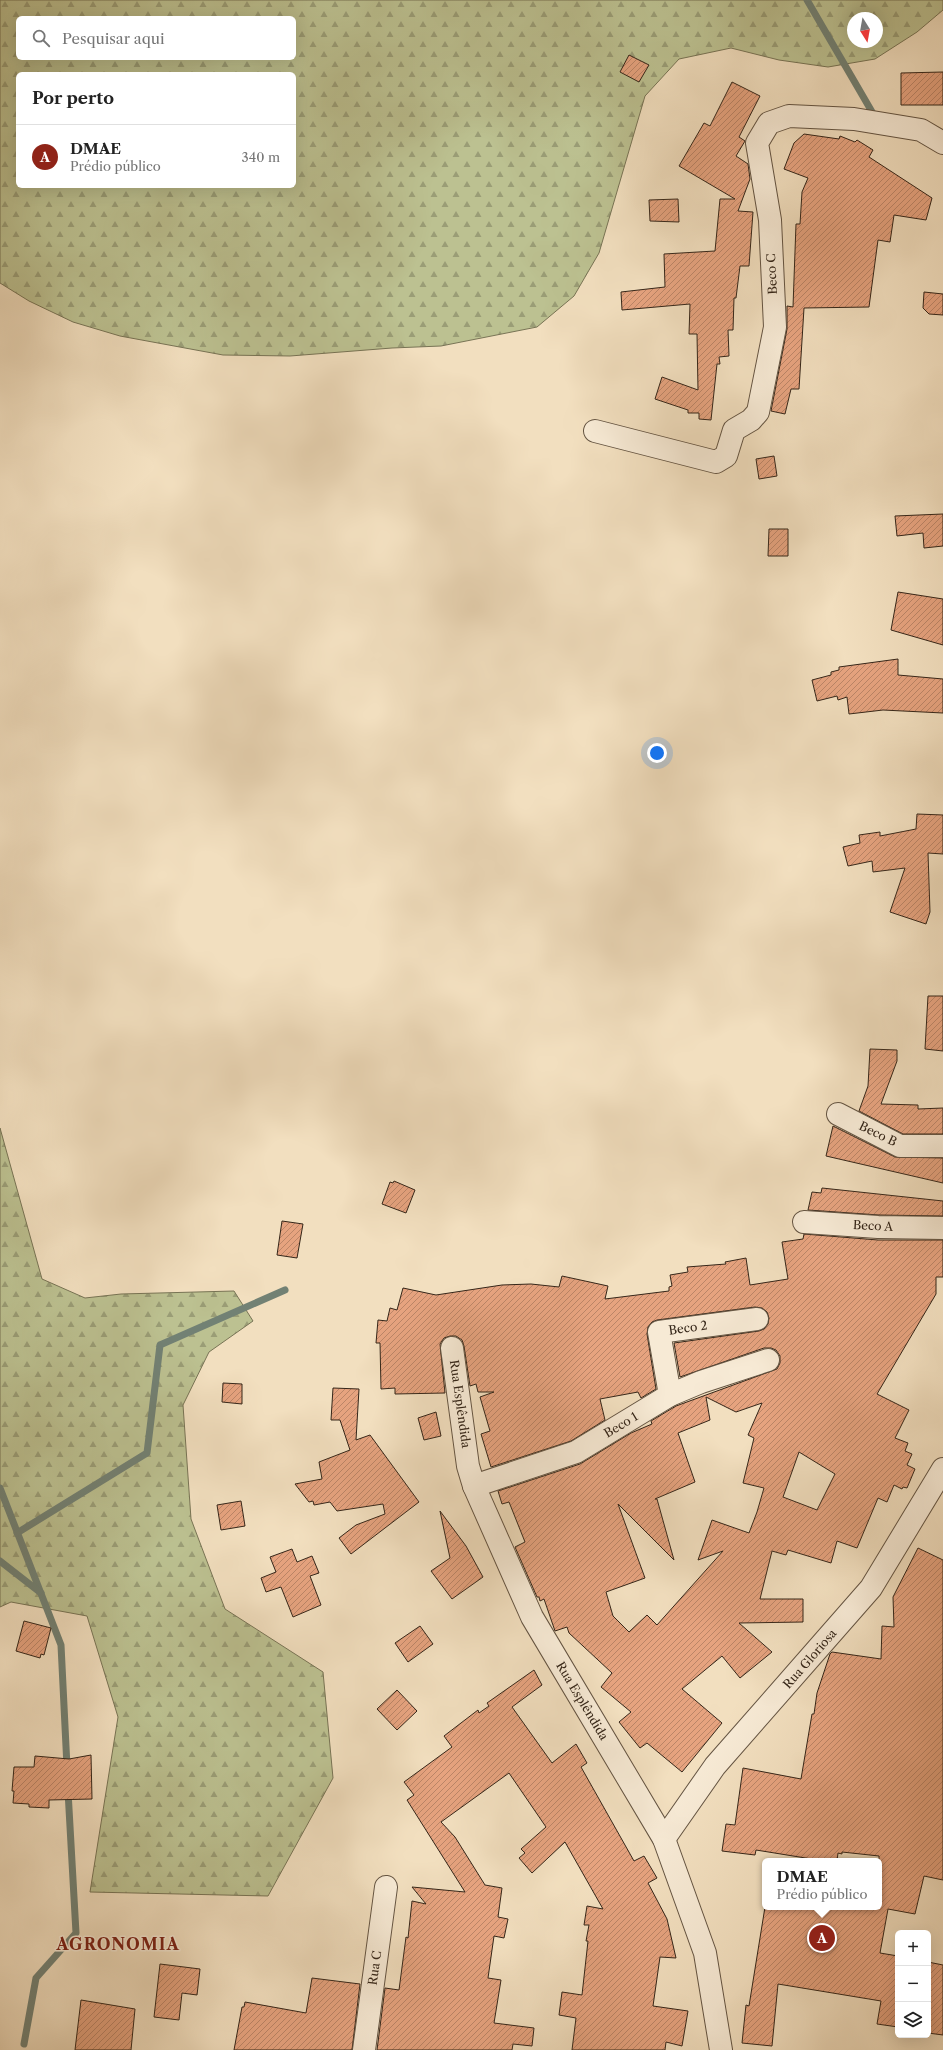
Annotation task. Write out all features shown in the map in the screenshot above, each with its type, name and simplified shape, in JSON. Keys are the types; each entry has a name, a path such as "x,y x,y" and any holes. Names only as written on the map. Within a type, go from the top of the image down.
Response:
{"street":[{"name":"Beco C","path":"595,431 716,462 726,456 734,430 751,420 758,412 775,327 770,220 757,143 769,123 789,116 854,119 921,130 943,143"},
{"name":"Beco B","path":"838,1114 900,1146 943,1146"},
{"name":"Beco A","path":"804,1222 878,1227 943,1228"},
{"name":"Beco 2","path":"670,1395 659,1332 757,1318"},
{"name":"Rua Esplêndida","path":"452,1348 468,1466 474,1486 532,1617 664,1839 705,1954 721,2050"},
{"name":"Beco 1","path":"474,1486 576,1452 670,1395 701,1382 768,1360"},
{"name":"Rua Gloriosa","path":"664,1839 715,1766 871,1588 943,1469"},
{"name":"Rua C","path":"364,2050 386,1887"}],"green space":[{"path":"0,0 943,0 943,10 917,32 875,59 828,67 779,60 731,48 679,59 645,96 599,253 574,296 537,327 441,346 392,348 290,356 223,355 120,336 73,322 29,301 0,283"},
{"path":"0,1128 42,1279 85,1298 121,1294 234,1291 253,1321 209,1352 183,1405 191,1519 225,1609 323,1672 333,1778 268,1896 90,1892 118,1717 87,1616 11,1602 0,1607"}],"building":[{"path":"629,55 649,65 639,82 620,72"},
{"path":"943,72 943,105 901,105 901,73"},
{"path":"732,82 760,96 739,137 745,141 736,156 748,164 750,179 738,211 753,212 749,266 740,266 736,298 734,298 733,330 728,330 729,356 719,357 720,364 717,364 711,420 699,419 699,413 688,413 688,410 655,399 662,377 698,390 697,334 689,334 690,304 622,310 621,292 665,287 664,254 715,251 720,199 735,199 679,166 704,123 710,126"},
{"path":"804,134 839,139 840,136 855,142 857,140 873,150 869,157 932,198 926,220 894,215 890,242 878,240 869,307 804,308 799,389 791,389 785,414 771,411 787,329 787,306 793,307 796,224 800,224 802,192 808,178 784,169 794,143"},
{"path":"678,199 679,222 650,221 649,200"},
{"path":"924,292 943,294 943,315 929,314 923,308"},
{"path":"774,456 777,476 759,479 756,459"},
{"path":"943,514 943,546 924,548 923,533 897,536 895,516"},
{"path":"769,529 788,529 788,556 768,556"},
{"path":"898,592 943,599 943,645 891,630"},
{"path":"898,659 898,675 943,679 943,713 883,710 849,714 847,697 838,700 837,696 817,701 812,680 831,675 831,672 839,670 839,667"},
{"path":"917,814 943,815 943,854 928,853 930,912 926,924 890,912 905,868 873,872 872,861 848,866 843,847 860,843 859,835 880,832 880,836 916,829"},
{"path":"928,996 943,996 943,1051 925,1049"},
{"path":"870,1049 897,1050 897,1061 881,1104 918,1105 918,1109 943,1108 943,1134 903,1134 859,1111 868,1086"},
{"path":"833,1126 895,1157 943,1158 943,1183 826,1156"},
{"path":"394,1181 415,1190 406,1213 382,1204 390,1182 393,1183"},
{"path":"822,1188 943,1201 943,1216 879,1215 808,1210 812,1192 821,1193"},
{"path":"282,1221 303,1224 297,1258 277,1255"},
{"path":"804,1234 878,1240 943,1240 943,1277 936,1277 936,1294 877,1394 909,1410 895,1438 908,1443 905,1451 912,1454 907,1465 915,1469 907,1488 903,1487 902,1489 894,1485 887,1502 878,1498 857,1548 837,1541 831,1563 788,1550 786,1555 772,1551 760,1599 803,1599 803,1622 739,1623 772,1652 740,1678 722,1656 682,1689 722,1723 682,1772 647,1743 640,1748 619,1722 631,1712 601,1687 612,1673 569,1633 567,1627 555,1631 544,1599 540,1601 539,1597 537,1597 515,1547 525,1542 509,1502 502,1504 498,1491 580,1464 631,1433 652,1424 651,1421 676,1406 777,1369 780,1363 780,1356 776,1350 764,1348 680,1377 674,1343 759,1331 764,1329 768,1324 769,1318 767,1312 762,1308 755,1307 657,1320 652,1322 648,1327 647,1334 656,1389 641,1398 638,1392 600,1399 605,1420 571,1441 491,1467 481,1434 490,1431 480,1397 494,1392 478,1392 476,1384 470,1386 462,1340 456,1336 450,1336 444,1338 440,1344 445,1393 395,1394 395,1388 381,1389 380,1343 376,1343 378,1320 387,1321 390,1308 397,1310 403,1288 436,1295 502,1285 531,1284 559,1287 562,1276 608,1286 605,1299 669,1291 669,1287 672,1286 670,1275 688,1272 687,1267 726,1264 725,1262 746,1258 750,1285 788,1279 782,1242 803,1239","holes":["706,1397 736,1412 762,1403 748,1435 754,1438 743,1483 764,1488 757,1512 749,1533 712,1520 698,1560 723,1551 657,1625 647,1615 629,1632 613,1616 606,1592 645,1578 618,1504 674,1560 657,1499 655,1499 695,1482 678,1433 710,1420","799,1452 835,1474 817,1510 783,1497"]},
{"path":"223,1383 242,1384 242,1404 222,1402"},
{"path":"333,1388 359,1389 356,1440 370,1435 419,1502 351,1554 339,1538 356,1525 385,1514 383,1504 337,1511 330,1502 314,1505 313,1501 309,1502 295,1484 322,1479 319,1462 350,1450 340,1420 331,1420"},
{"path":"436,1412 441,1436 424,1440 418,1418"},
{"path":"241,1501 245,1526 221,1530 217,1505"},
{"path":"440,1511 466,1546 483,1577 452,1599 431,1571 450,1558"},
{"path":"918,1548 943,1560 943,1880 924,1876 915,1914 888,1909 880,1953 895,1956 895,2027 877,2024 881,2001 778,1984 772,2046 742,2043 746,2005 749,2006 765,1910 882,1910 882,1858 879,1858 879,1856 842,1852 842,1854 838,1853 837,1858 805,1858 756,1850 755,1855 722,1851 726,1824 735,1825 743,1768 801,1779 812,1714 814,1714 817,1693 830,1654 832,1652 881,1659 882,1626 894,1627 893,1597"},
{"path":"292,1549 297,1562 312,1556 319,1573 310,1576 321,1605 293,1617 281,1587 266,1592 261,1578 276,1572 270,1557"},
{"path":"24,1621 51,1628 44,1655 41,1654 40,1658 16,1651"},
{"path":"420,1626 433,1644 408,1662 395,1643"},
{"path":"534,1670 542,1685 512,1707 552,1763 576,1744 587,1763 581,1767 634,1861 644,1856 657,1878 648,1883 667,1919 676,1958 660,1957 653,2006 688,2011 682,2046 666,2042 665,2050 572,2050 576,2018 559,2015 562,1992 582,1995 588,1941 586,1941 589,1925 584,1925 587,1906 603,1909 565,1842 532,1873 519,1858 525,1853 521,1849 546,1827 509,1773 441,1822 455,1837 485,1885 502,1888 498,1917 508,1919 504,1938 494,1936 488,1978 501,1980 494,2023 534,2028 532,2046 513,2044 512,2050 377,2050 385,1988 399,1990 406,1937 408,1938 412,1901 426,1904 412,1887 465,1892 407,1800 414,1795 404,1782 452,1747 444,1736 478,1710 479,1713 489,1706 487,1703"},
{"path":"397,1690 417,1711 397,1730 377,1709"},
{"path":"91,1755 92,1799 49,1800 49,1808 29,1807 29,1804 13,1803 14,1791 12,1791 14,1767 34,1767 35,1756 69,1759"},
{"path":"931,1963 943,1965 943,2035 931,2033"},
{"path":"160,1964 200,1969 197,1995 182,1993 179,2020 154,2017"},
{"path":"312,1978 360,1984 352,2050 234,2050 242,2007 244,2007 245,2002 306,2013"},
{"path":"81,2000 135,2009 131,2050 75,2050"}],"waterway":[{"path":"807,0 875,117"},
{"path":"17,1533 147,1453 160,1345 285,1290"},
{"path":"0,1488 61,1645 67,1767"},
{"path":"0,1561 41,1593"},
{"path":"24,2044 36,1978 76,1933 68,1791"}],"place":[{"name":"DMAE","path":"822,1938"}],"district":[{"name":"AGRONOMIA","path":"118,1944"}]}
